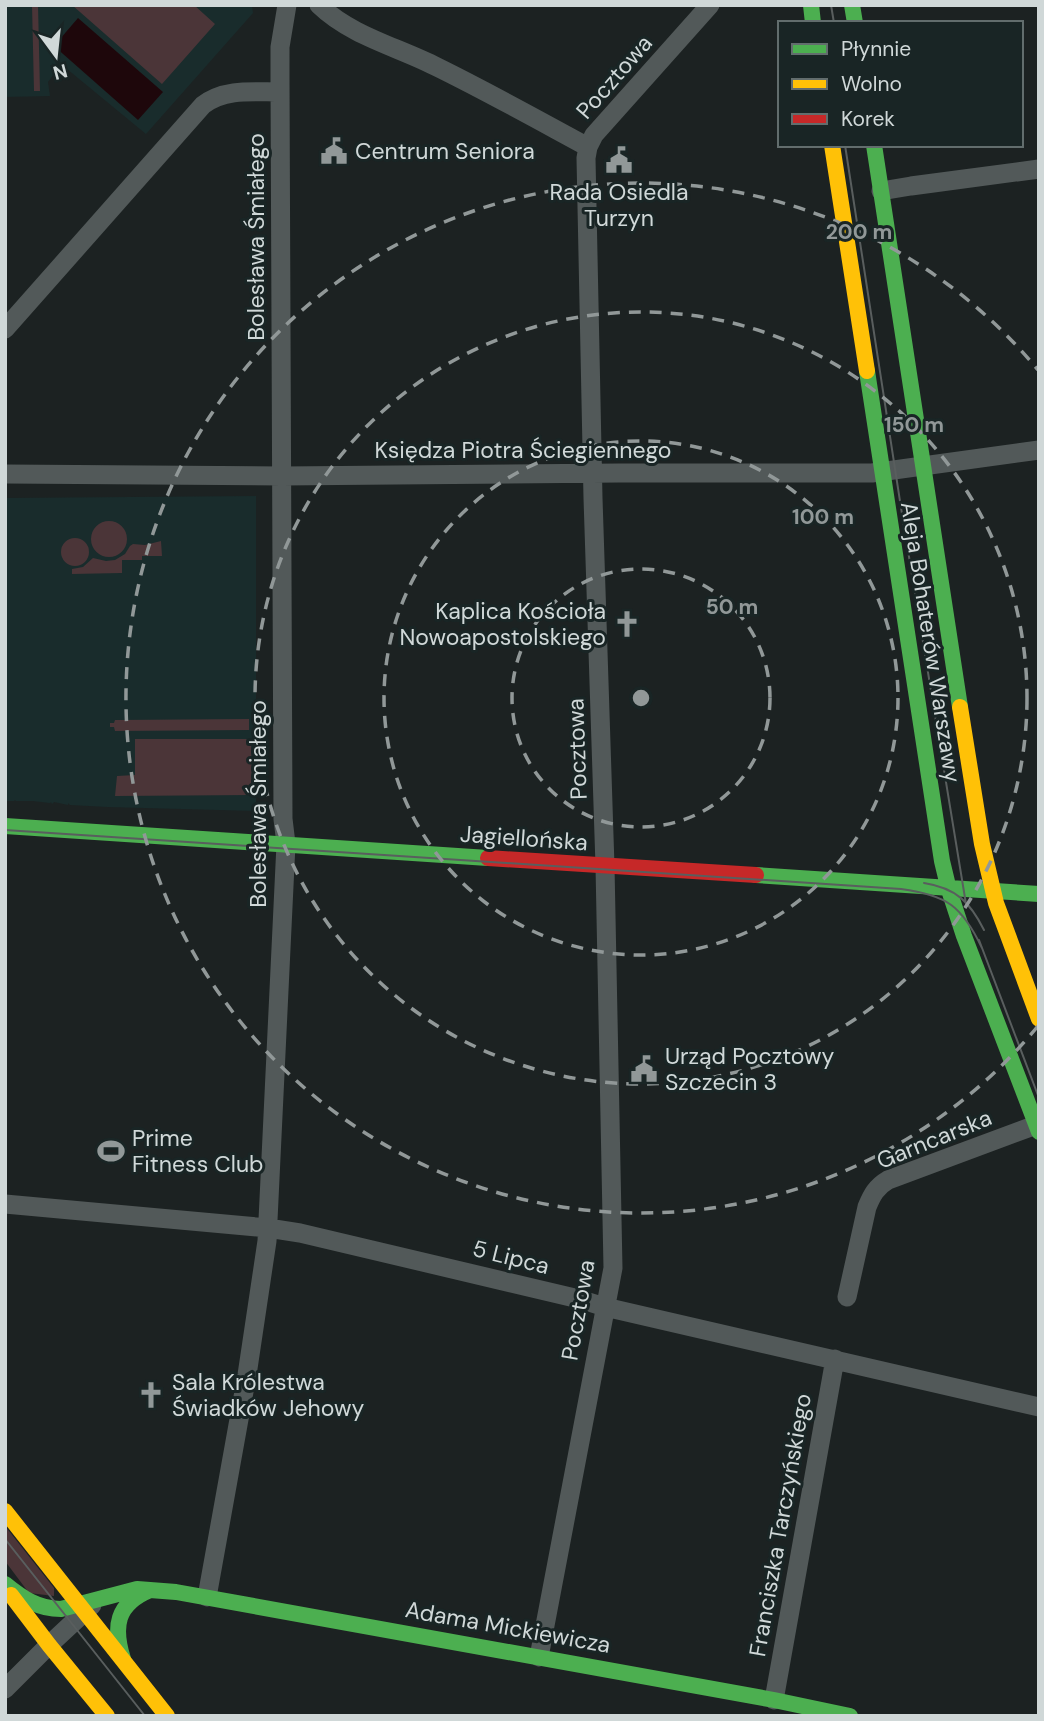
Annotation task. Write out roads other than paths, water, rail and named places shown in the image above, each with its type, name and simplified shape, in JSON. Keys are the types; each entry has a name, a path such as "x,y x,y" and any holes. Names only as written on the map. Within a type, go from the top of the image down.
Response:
{"street":[{"name":"Bolesława Śmiałego","path":"207,1597 247,1375 268,1228 286,844 283,819 280,47 287,5"},
{"path":"319,5 350,28 435,66 588,147"},
{"name":"Pocztowa","path":"539,1657 613,1260 586,158 594,135 710,5"},
{"path":"5,329 199,108 215,97 227,93 280,92"},
{"name":"Aleja Bohaterów Warszawy","path":"832,147 940,849 949,889 970,954 1037,1129"},
{"name":"Aleja Bohaterów Warszawy","path":"874,147 982,844 992,891 1039,1019"},
{"path":"881,191 1039,169"},
{"name":"Księdza Piotra Ściegiennego","path":"5,474 840,474 881,472 1039,450"},
{"name":"Jagiellońska","path":"5,826 1039,894"},
{"name":"Garncarska","path":"847,1297 867,1207 879,1186 888,1180 1037,1129"},
{"name":"5 Lipca","path":"5,1204 300,1233 1039,1408"},
{"name":"Franciszka Tarczyńskiego","path":"780,1706 835,1359"},
{"path":"5,1511 167,1716"},
{"path":"5,1586 44,1608 82,1608"},
{"path":"5,1586 48,1645 107,1716"},
{"name":"Adama Mickiewicza","path":"5,1689 82,1608 111,1595 137,1589 157,1589 539,1657 780,1706 850,1716"},
{"path":"124,1662 117,1637 121,1615 127,1604 136,1596 157,1589"}],"tram line":[{"path":"831,5 834,21"},
{"path":"845,147 966,904"},
{"path":"5,830 901,889 930,895 951,905 960,912 982,948"},
{"path":"924,883 945,889 961,898 984,930"},
{"path":"979,940 1039,1098"},
{"path":"5,1539 145,1716"}],"place":[{"name":"Centrum Seniora","path":"334,151"},
{"name":"Rada Osiedla Turzyn","path":"619,160"},
{"name":"Kaplica Kościoła Nowoapostolskiego","path":"627,624"},
{"name":"Urząd Pocztowy Szczecin 3","path":"644,1069"},
{"name":"Prime Fitness Club","path":"111,1151"},
{"name":"Sala Królestwa Świadków Jehowy","path":"151,1395"}]}
